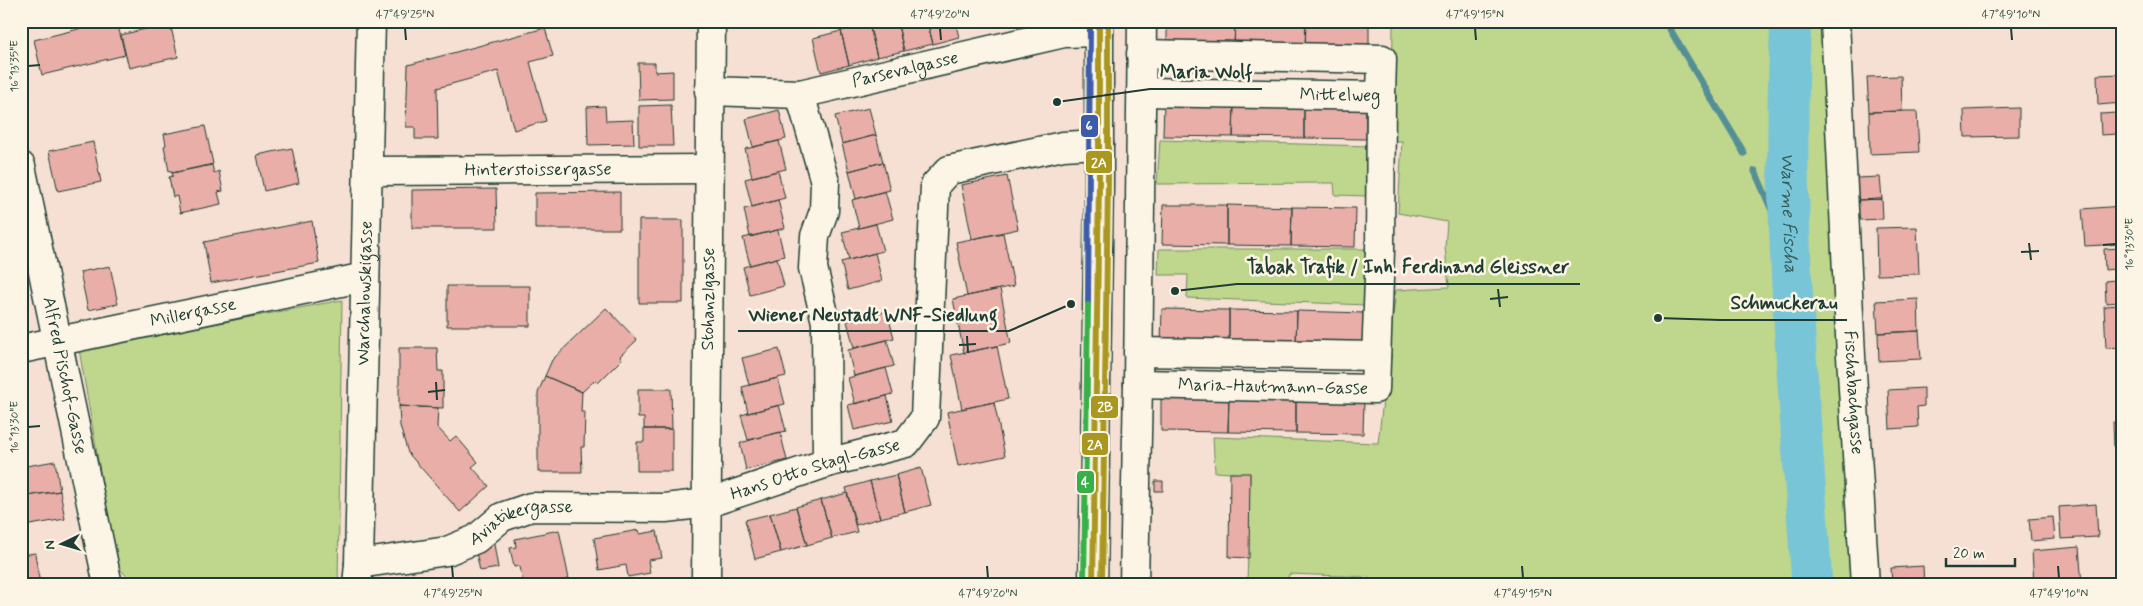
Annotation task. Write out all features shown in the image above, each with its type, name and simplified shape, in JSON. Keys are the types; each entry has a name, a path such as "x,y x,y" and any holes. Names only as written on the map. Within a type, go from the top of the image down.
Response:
{"street":[{"name":"Warchalowskigasse","path":"358,574 371,21"},
{"name":"Stohanzlgasse","path":"706,577 708,503 708,169 711,21"},
{"path":"1134,585 1142,21"},
{"name":"Fischabachgasse","path":"1835,21 1851,356 1865,585"},
{"name":"Parsevalgasse","path":"709,91 800,94 1064,33 1099,27"},
{"path":"1093,585 1099,27"},
{"name":"Mittelweg","path":"1141,54 1382,59 1381,96 1141,92"},
{"path":"800,94 825,182 824,211 815,236 813,268 826,322 827,463"},
{"name":"Maria-Hautmann-Gasse","path":"1138,384 1375,389 1380,251 1381,96"},
{"name":"Hans Otto Stagl-Gasse","path":"708,503 827,463 906,443 925,418 935,185 949,170 1063,146 1099,144"},
{"name":"Alfred Pischof-Gasse","path":"21,166 108,585"},
{"name":"Hinterstoissergasse","path":"368,171 708,169"},
{"name":"Millergasse","path":"21,349 365,278"},
{"name":"Maria-Hautmann-Gasse","path":"1138,352 1376,356"},
{"name":"Aviatikergasse","path":"358,574 447,551 476,539 502,517 531,507 665,508 708,503"}],"green space":[{"path":"1393,21 1825,21 1825,111 1855,585 1369,585 1369,577 1289,574 1287,585 1247,585 1250,474 1215,472 1213,437 1378,443 1396,290 1449,287 1445,247 1447,222 1398,213 1402,141 1392,141"},
{"path":"1160,140 1369,146 1367,196 1335,195 1334,183 1157,184"},
{"path":"1159,249 1366,249 1367,305 1187,298 1188,275 1158,275"},
{"path":"342,300 338,585 134,585 116,564 79,349"}],"building":[{"path":"117,21 125,55 42,75 34,40"},
{"path":"897,21 904,51 877,57 869,23"},
{"path":"897,21 927,21 933,44 904,51"},
{"path":"927,21 955,21 959,37 933,44"},
{"path":"1167,21 1235,21 1234,48 1167,47"},
{"path":"1235,21 1306,21 1305,49 1234,48"},
{"path":"1306,21 1369,21 1369,50 1305,49"},
{"path":"170,23 178,57 129,68 121,35"},
{"path":"869,23 877,57 849,65 841,31"},
{"path":"545,28 553,56 530,62 546,121 514,130 498,71 437,88 438,139 415,139 415,127 406,127 408,65"},
{"path":"841,31 849,65 821,72 813,38"},
{"path":"638,63 655,63 655,72 673,71 673,99 639,100"},
{"path":"2122,74 2122,103 2098,105 2097,75"},
{"path":"1901,76 1902,111 1869,112 1867,77"},
{"path":"1164,101 1234,103 1233,137 1163,136"},
{"path":"1234,103 1304,104 1304,138 1233,137"},
{"path":"2122,103 2122,137 2118,137 2118,134 2101,135 2100,114 2117,113 2116,104"},
{"path":"1304,104 1366,105 1366,139 1304,138"},
{"path":"671,105 673,146 639,146 639,106"},
{"path":"605,106 606,121 633,120 634,144 588,145 587,107"},
{"path":"869,108 876,135 842,144 835,116"},
{"path":"2019,108 2019,136 1965,137 1964,110"},
{"path":"779,110 786,139 753,147 746,119"},
{"path":"1917,111 1919,152 1870,154 1869,112"},
{"path":"205,126 213,164 172,173 172,171 169,171 164,146 166,145 164,134"},
{"path":"876,135 883,162 849,171 842,144"},
{"path":"779,141 786,169 752,177 745,149"},
{"path":"93,142 101,182 58,191 49,151"},
{"path":"292,148 299,183 264,191 257,155"},
{"path":"883,162 890,190 856,199 849,171"},
{"path":"212,165 214,173 219,171 223,191 218,192 221,204 180,213 177,196 173,197 169,177 173,176 172,173"},
{"path":"778,171 785,198 752,207 745,179"},
{"path":"1007,176 1018,229 972,239 961,185"},
{"path":"1880,177 1882,199 1858,200 1857,178"},
{"path":"496,189 497,228 412,228 412,190"},
{"path":"885,191 893,219 859,228 852,200"},
{"path":"620,192 620,229 535,229 535,193"},
{"path":"1882,199 1883,219 1859,220 1858,200"},
{"path":"778,200 785,228 750,237 744,209"},
{"path":"1163,205 1227,205 1227,245 1162,244"},
{"path":"1227,205 1292,207 1291,246 1227,245"},
{"path":"2122,206 2122,244 2085,246 2082,209"},
{"path":"1292,207 1356,208 1355,247 1291,246"},
{"path":"639,220 683,220 683,303 639,303"},
{"path":"312,221 319,263 211,283 204,242"},
{"path":"876,224 883,251 849,260 842,232"},
{"path":"1917,227 1919,274 1877,275 1876,228"},
{"path":"778,230 784,256 750,265 743,238"},
{"path":"1003,233 1014,286 967,296 956,242"},
{"path":"2122,248 2122,302 2106,303 2105,281 2115,280 2114,269 2105,270 2104,249"},
{"path":"875,253 882,281 848,290 841,262"},
{"path":"777,258 784,286 750,295 743,267"},
{"path":"110,266 118,304 88,310 80,272"},
{"path":"447,286 530,286 530,326 447,326"},
{"path":"1000,289 1011,343 964,353 953,299"},
{"path":"1918,299 1919,331 1878,333 1876,301"},
{"path":"2122,305 2122,347 2106,348 2104,306"},
{"path":"606,308 637,340 620,356 622,359 598,383 595,380 582,392 545,376 552,360"},
{"path":"1162,309 1229,310 1229,345 1161,344"},
{"path":"1229,310 1297,311 1296,346 1229,345"},
{"path":"887,311 894,338 854,348 847,321"},
{"path":"1297,311 1364,313 1364,347 1296,346"},
{"path":"1919,331 1921,359 1879,361 1878,333"},
{"path":"887,340 894,366 854,376 848,350"},
{"path":"997,346 1008,399 962,409 951,355"},
{"path":"399,348 437,348 438,371 443,371 443,408 399,406"},
{"path":"779,349 786,376 749,385 742,358"},
{"path":"886,368 893,394 855,404 848,378"},
{"path":"545,376 582,392 581,412 585,412 584,447 581,447 582,472 538,472 538,393"},
{"path":"778,378 785,404 748,413 742,387"},
{"path":"1924,388 1924,406 1917,407 1918,427 1890,429 1888,390"},
{"path":"638,389 671,389 672,429 644,429 644,418 638,418"},
{"path":"887,396 893,421 854,430 848,405"},
{"path":"1161,396 1229,397 1228,432 1161,431"},
{"path":"1229,397 1296,398 1296,433 1228,432"},
{"path":"1296,398 1364,400 1363,434 1296,433"},
{"path":"994,402 1005,456 958,466 947,412"},
{"path":"779,405 786,431 748,440 741,415"},
{"path":"399,406 438,408 437,427 450,441 456,436 478,462 472,467 489,486 460,512 408,453 400,426"},
{"path":"2122,421 2122,447 2114,448 2113,422"},
{"path":"644,429 672,429 672,471 637,471 637,442 644,442"},
{"path":"780,432 787,460 746,470 740,443"},
{"path":"55,461 60,491 26,496 21,467"},
{"path":"921,468 931,505 905,512 896,475"},
{"path":"1230,473 1250,473 1249,558 1229,557"},
{"path":"896,475 905,512 880,518 870,481"},
{"path":"870,481 880,518 856,525 846,488"},
{"path":"1155,481 1163,481 1163,491 1155,491"},
{"path":"60,491 65,519 24,526 21,497"},
{"path":"847,493 857,532 832,538 821,500"},
{"path":"821,500 832,538 807,545 796,507"},
{"path":"2096,504 2098,537 2061,539 2059,507"},
{"path":"796,507 807,545 781,552 770,514"},
{"path":"770,514 781,552 755,559 745,520"},
{"path":"2053,517 2055,539 2031,541 2029,519"},
{"path":"559,530 569,579 541,585 523,585 520,566 514,567 510,548 516,547 515,539"},
{"path":"639,530 640,534 657,531 662,558 648,560 650,573 628,577 626,565 599,570 594,538"},
{"path":"494,544 498,568 480,571 475,547"},
{"path":"2079,547 2082,585 2034,585 2032,551"},
{"path":"35,553 40,585 21,585 21,555"},
{"path":"1923,566 1924,585 1892,585 1891,568"}],"waterway":[{"path":"1665,21 1744,153"},
{"name":"Warme Fischa","path":"1791,21 1788,92 1790,233 1797,374 1812,585"},
{"path":"1755,171 1791,255"}],"transit line":[{"name":"6","path":"1088,305 1090,21"},
{"name":"2A","path":"1093,585 1099,183 1099,21"},
{"name":"2B","path":"1102,585 1108,183 1108,21"},
{"name":"4","path":"1084,585 1088,305"}],"place":[{"name":"Maria Wolf","path":"1057,102"},
{"name":"Tabak Trafik / Inh. Ferdinand Gleissner","path":"1175,291"},
{"name":"Wiener Neustadt WNF-Siedlung","path":"1071,304"},
{"name":"Schmuckerau","path":"1658,318"}]}
